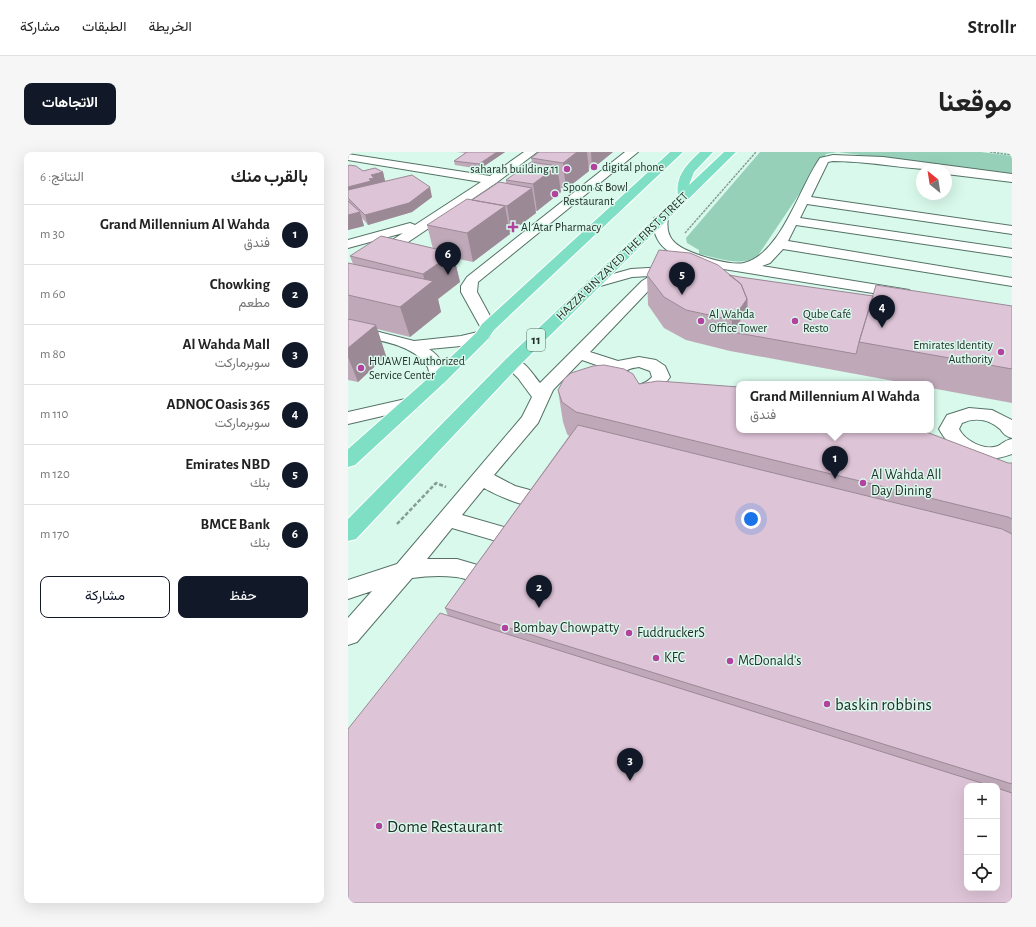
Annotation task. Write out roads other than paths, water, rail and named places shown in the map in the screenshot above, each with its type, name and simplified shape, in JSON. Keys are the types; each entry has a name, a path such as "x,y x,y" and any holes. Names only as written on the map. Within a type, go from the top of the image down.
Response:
{"main road":[{"path":"348,460 439,378 485,332 677,152"},
{"path":"684,196 682,180 686,173 707,152"},
{"name":"HAZZA' BIN ZAYED THE FIRST STREET","path":"348,533 512,363 730,152"}],"street":[{"path":"348,276 492,180 531,152"},
{"path":"414,346 461,341 485,332 469,292 469,286 472,280 632,152"},
{"path":"348,157 492,180"},
{"path":"744,268 765,260 780,244 794,221 824,160 833,157 845,157 916,166"},
{"path":"348,167 374,161"},
{"path":"952,171 1012,178"},
{"path":"804,200 1012,230"},
{"path":"661,218 659,228 662,237 670,247 679,252 704,260 744,268 918,295"},
{"path":"794,221 1012,252"},
{"path":"348,244 427,223"},
{"path":"780,244 1012,282"},
{"path":"593,284 631,273 688,273 757,284"},
{"path":"348,635 405,570 531,419 540,395 545,388 647,284 658,277 688,273"},
{"path":"348,329 414,346 426,354 435,364 439,378"},
{"path":"564,370 616,373 578,354"},
{"path":"512,363 524,374 540,395"},
{"path":"348,418 410,404"},
{"path":"1012,432 1006,425 995,418 976,413 954,419 949,429 956,441 972,450 992,453 1001,452 1012,445"},
{"path":"482,476 494,486 511,493 570,507"},
{"path":"447,519 540,554"},
{"path":"348,590 405,570 431,567 457,568 520,582"}],"place":[{"name":"digital phone","path":"594,167"},
{"name":"saharah building 11","path":"567,169"},
{"name":"Spoon & Bowl Restaurant","path":"555,194"},
{"name":"Al Atar Pharmacy","path":"513,227"},
{"name":"BMCE Bank","path":"448,275"},
{"name":"Emirates NBD","path":"682,295"},
{"name":"Al Wahda Office Tower","path":"701,321"},
{"name":"Qube Café Resto","path":"795,321"},
{"name":"ADNOC Oasis 365","path":"882,328"},
{"name":"Emirates Identity Authority","path":"1001,352"},
{"name":"HUAWEI Authorized Service Center","path":"361,368"},
{"name":"Grand Millennium Al Wahda","path":"835,479"},
{"name":"Al Wahda All Day Dining","path":"863,483"},
{"name":"Chowking","path":"539,608"},
{"name":"Bombay Chowpatty","path":"505,628"},
{"name":"FuddruckerS","path":"629,633"},
{"name":"KFC","path":"656,658"},
{"name":"McDonald's","path":"730,661"},
{"name":"baskin robbins","path":"827,704"},
{"name":"Al Wahda Mall","path":"630,781"},
{"name":"Dome Restaurant","path":"379,826"}]}
